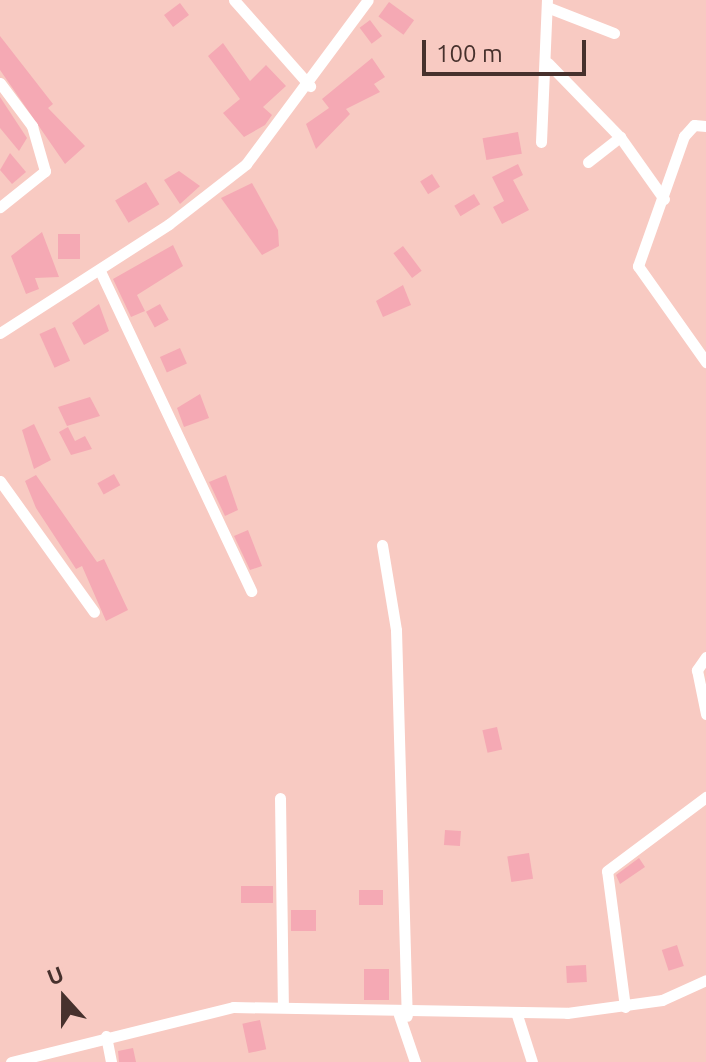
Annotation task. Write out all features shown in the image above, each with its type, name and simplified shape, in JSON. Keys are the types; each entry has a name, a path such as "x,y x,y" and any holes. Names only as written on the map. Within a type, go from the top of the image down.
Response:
{"street":[{"path":"234,0 310,86"},
{"path":"0,333 100,271 213,194 310,86 368,0"},
{"path":"541,142 548,63 547,4 614,33"},
{"path":"548,63 620,137 664,199"},
{"path":"0,83 32,126 45,171 0,207"},
{"path":"706,126 694,125 684,136 639,270 706,362"},
{"path":"588,162 620,137"},
{"path":"100,271 251,591"},
{"path":"0,481 94,612"},
{"path":"382,545 396,630 403,1016 415,1062"},
{"path":"706,657 697,670 706,714"},
{"path":"625,1007 607,871 706,797"},
{"path":"280,798 283,1003"},
{"path":"11,1062 106,1036 283,1003 403,1016 517,1015 625,1007 706,980"},
{"path":"517,1015 532,1062"},
{"path":"106,1036 111,1062"}],"building":[{"path":"389,2 414,20 403,35 378,17"},
{"path":"180,3 189,15 173,27 164,15"},
{"path":"370,20 382,36 372,44 360,28"},
{"path":"0,36 53,104 48,108 85,146 65,164 0,70"},
{"path":"223,43 250,81 266,65 286,86 263,107 272,115 265,125 244,137 223,113 240,99 208,56"},
{"path":"372,58 385,77 374,84 380,92 346,109 350,114 316,149 306,124 329,108 322,99"},
{"path":"0,97 27,138 19,151 0,128"},
{"path":"518,132 522,154 486,160 483,138"},
{"path":"10,153 26,172 12,184 0,170"},
{"path":"518,164 523,175 513,180 529,210 502,224 493,207 504,201 492,177"},
{"path":"179,171 200,186 180,204 164,180"},
{"path":"432,174 440,187 428,194 420,181"},
{"path":"146,182 159,204 129,223 115,201"},
{"path":"252,183 278,230 279,246 262,255 221,198"},
{"path":"474,194 480,204 460,216 454,206"},
{"path":"42,232 59,277 35,278 39,289 26,294 11,256"},
{"path":"58,234 80,234 80,259 58,259"},
{"path":"173,245 183,266 137,295 145,311 131,317 113,279"},
{"path":"403,246 422,271 412,278 393,253"},
{"path":"403,285 411,305 383,317 376,301"},
{"path":"99,304 109,331 84,345 72,323"},
{"path":"160,304 169,320 155,328 146,312"},
{"path":"55,327 70,361 55,368 39,334"},
{"path":"180,348 187,364 167,372 160,357"},
{"path":"200,394 209,418 184,427 177,408"},
{"path":"90,397 100,416 67,426 58,407"},
{"path":"34,424 51,460 34,469 22,430"},
{"path":"68,427 75,441 85,436 92,449 71,455 59,432"},
{"path":"114,474 120,485 104,495 97,483"},
{"path":"36,475 97,562 104,559 128,610 106,621 82,566 76,569 36,508 25,481"},
{"path":"226,475 238,510 225,516 209,482"},
{"path":"248,530 262,566 250,570 234,536"},
{"path":"497,727 502,749 488,753 482,730"},
{"path":"445,830 461,831 460,846 444,845"},
{"path":"529,853 533,879 511,882 507,856"},
{"path":"639,858 645,867 620,884 616,875"},
{"path":"241,886 273,886 273,903 241,903"},
{"path":"359,890 383,890 383,905 359,905"},
{"path":"291,910 316,910 316,931 291,931"},
{"path":"677,945 684,966 669,971 662,950"},
{"path":"586,965 587,982 567,983 566,966"},
{"path":"364,969 389,969 389,1000 364,1000"},
{"path":"260,1020 266,1049 249,1053 242,1024"},
{"path":"133,1048 136,1062 119,1062 118,1051"}]}
